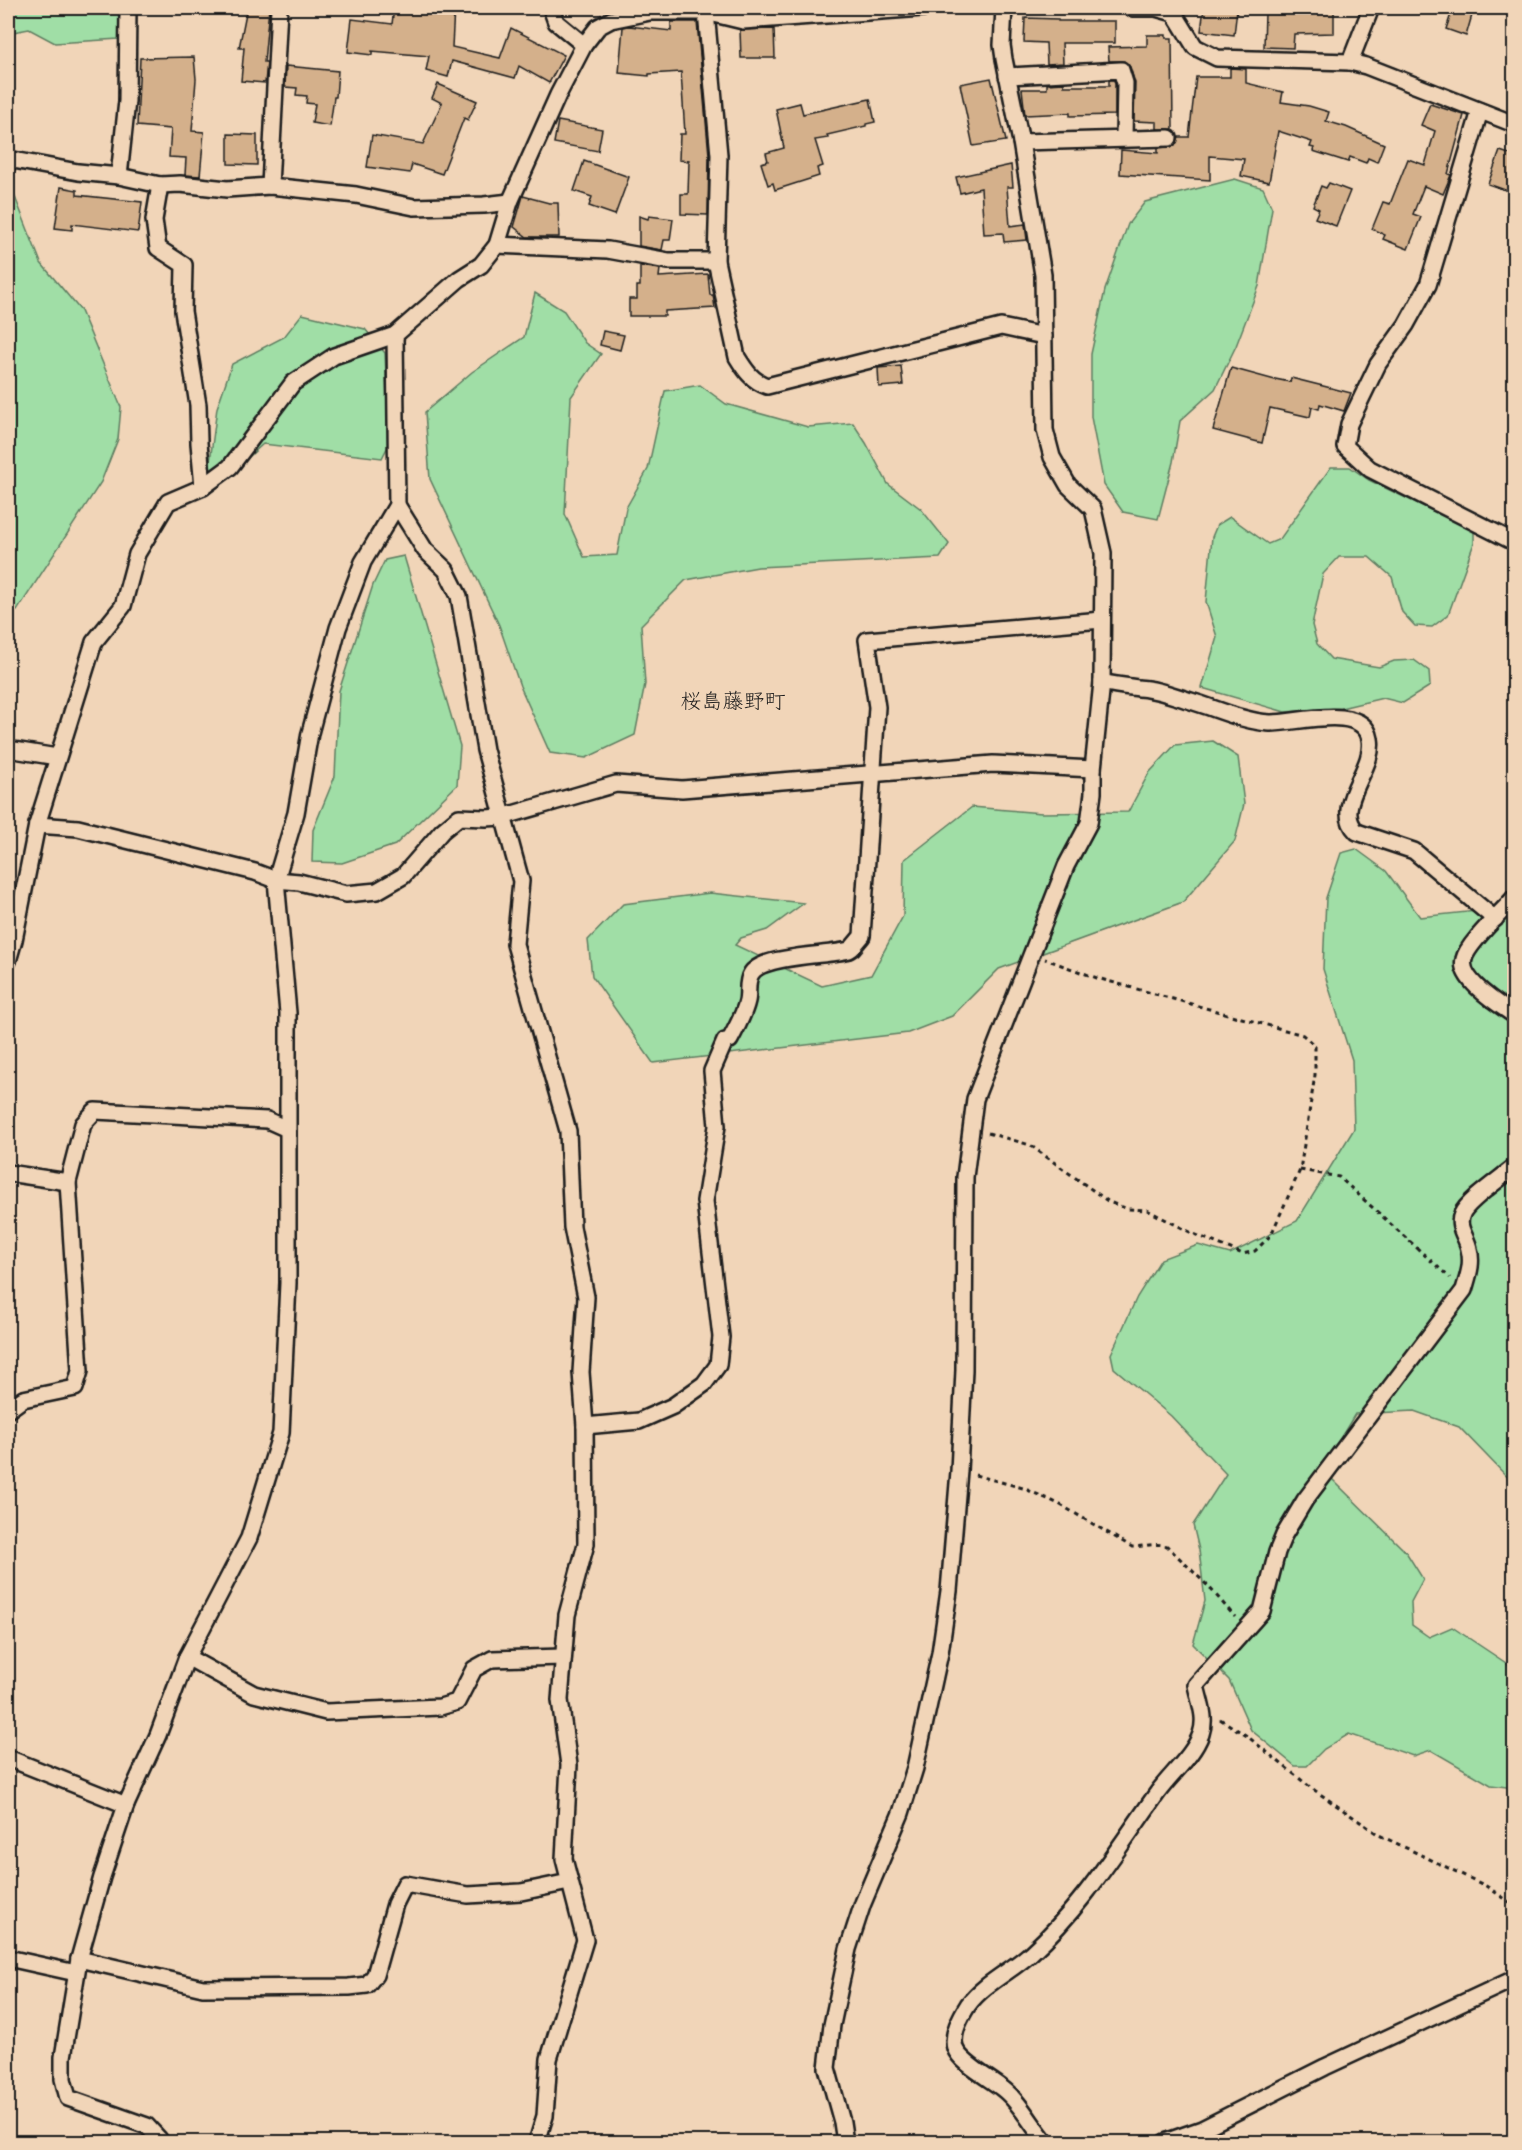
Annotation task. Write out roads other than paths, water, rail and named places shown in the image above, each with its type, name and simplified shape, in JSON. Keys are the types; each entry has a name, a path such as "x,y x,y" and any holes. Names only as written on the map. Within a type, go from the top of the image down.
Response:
{"street":[{"path":"119,176 127,101 128,8"},
{"path":"270,186 279,8"},
{"path":"551,8 556,22 584,45"},
{"path":"8,961 37,825 94,642 123,606 138,554 168,502 203,487 230,467 293,383 334,356 395,335 459,279 481,265 497,245 510,202 558,95 584,45 598,27 611,20 650,12 707,10 744,21 923,8"},
{"path":"845,2142 842,2122 827,2068 832,2025 849,1949 863,1903 901,1813 915,1767 940,1653 949,1591 959,1471 964,1370 964,1177 975,1099 1066,866 1089,823 1093,793 1092,769 1102,682 1103,553 1093,509 1068,485 1052,457 1045,430 1043,275 1002,45 1004,8"},
{"path":"1132,8 1176,10 1195,47 1217,58 1350,62 1366,66 1515,124"},
{"path":"1350,62 1371,8"},
{"path":"707,10 719,155 716,261 737,357 756,382 767,386 1001,327 1044,336"},
{"path":"1007,76 1121,70 1125,83 1124,138"},
{"path":"1480,111 1428,285 1406,325 1378,364 1349,424 1345,446 1370,469 1515,542"},
{"path":"1021,142 1169,138"},
{"path":"8,159 78,172 119,176 160,185 180,184 227,189 270,186 356,195 414,207 510,202"},
{"path":"160,185 154,220 158,248 184,266 183,311 198,405 203,487"},
{"path":"497,245 608,250 668,261 716,261"},
{"path":"395,335 397,505 425,550 446,570 459,596 485,750 521,880 515,944 568,1131 572,1227 586,1297 581,1372 585,1426 586,1545 567,1615 560,1700 569,1765 564,1859 585,1940 549,2059 545,2116 537,2142"},
{"path":"160,2142 147,2126 68,2098 63,2079 63,2057 78,1966 102,1877 126,1805 158,1735 188,1657 249,1538 281,1433 288,1283 288,1013 276,880 296,813 310,732 338,628 363,562 397,505"},
{"path":"585,1426 639,1421 673,1406 694,1393 713,1374 718,1365 721,1337 705,1201 717,1126 712,1071 725,1041 730,1040 745,1010 748,981 755,968 767,962 849,950 862,936 877,707 867,640 1102,620"},
{"path":"1102,682 1121,687 1150,690 1192,701 1236,718 1272,723 1319,717 1343,718 1362,725 1370,736 1370,750 1349,808 1349,821 1352,827 1357,832 1414,851 1495,919"},
{"path":"8,748 57,757"},
{"path":"37,825 78,828 255,872 276,880 299,882 346,894 377,891 403,876 442,831 459,816 502,817 616,784 682,789 993,764 1092,769"},
{"path":"1515,898 1470,947 1464,959 1464,968 1468,977 1479,989 1515,1015"},
{"path":"8,1410 23,1399 75,1388 80,1371 68,1182 83,1124 95,1111 267,1120 287,1129"},
{"path":"1046,2142 1005,2090 967,2062 956,2049 955,2032 968,2006 978,1994 1031,1954 1060,1924 1108,1865 1159,1790 1189,1755 1202,1734 1204,1713 1196,1685 1262,1611 1277,1552 1284,1535 1305,1500 1464,1290 1471,1268 1469,1248 1460,1227 1462,1213 1474,1200 1515,1167"},
{"path":"8,1173 68,1182"},
{"path":"188,1657 254,1694 327,1712 440,1707 457,1701 474,1669 492,1659 563,1657"},
{"path":"8,1758 126,1805"},
{"path":"8,1958 78,1966 203,1988 358,1986 367,1984 375,1975 395,1904 405,1884 468,1895 521,1892 569,1882"},
{"path":"1165,2142 1202,2129 1325,2067 1515,1979"}],"district":[{"name":"桜島藤野町","path":"733,701"}]}
